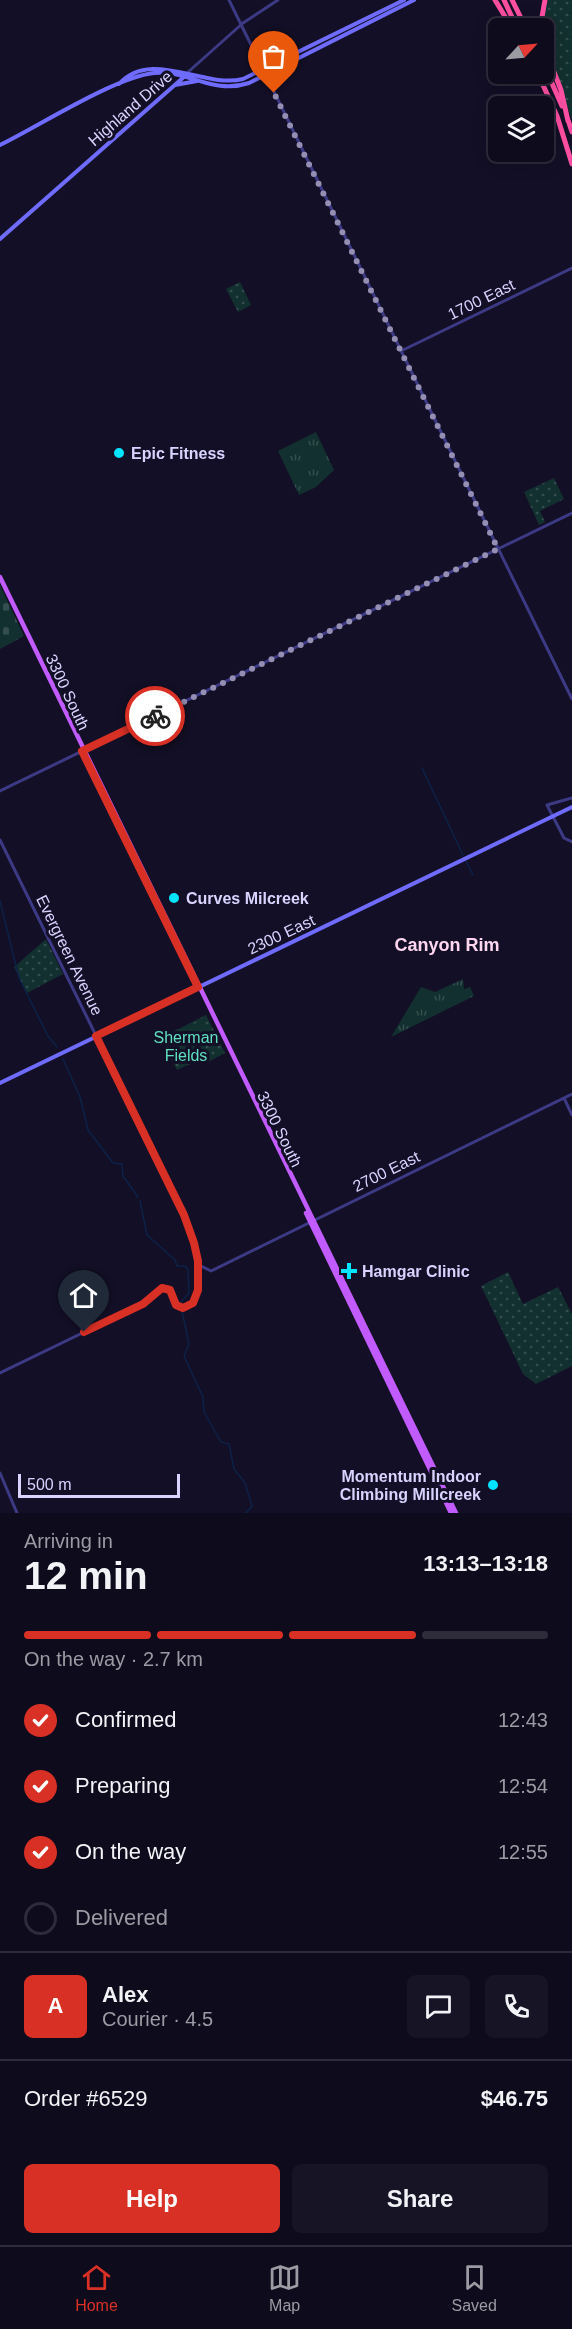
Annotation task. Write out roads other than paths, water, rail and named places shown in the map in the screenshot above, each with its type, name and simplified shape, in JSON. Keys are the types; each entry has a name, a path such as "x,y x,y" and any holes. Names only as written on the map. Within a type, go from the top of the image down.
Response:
{"highway":[{"path":"495,0 506,18"},
{"path":"504,0 512,18"},
{"path":"512,0 521,18"},
{"path":"542,18 545,0"},
{"path":"554,72 561,90 568,121"},
{"path":"542,84 557,117 572,164"},
{"path":"552,84 572,132"}],"main road":[{"path":"0,145 119,84 153,73 236,81 265,73 404,0"},
{"path":"186,75 210,85 235,86 356,31 414,0"},
{"path":"335,35 356,31 377,15"},
{"name":"Highland Drive","path":"0,239 186,75"},
{"path":"173,86 198,81"},
{"name":"3300 South","path":"0,577 451,1513"},
{"name":"2300 East","path":"0,1083 572,807"},
{"name":"3300 South","path":"311,1221 456,1513"}],"street":[{"path":"229,0 572,699"},
{"name":"Highland Drive","path":"186,75 241,25 278,0"},
{"name":"1700 East","path":"401,351 572,267"},
{"path":"0,791 572,513"},
{"path":"572,798 547,805 564,838 572,842"},
{"name":"Evergreen Avenue","path":"0,840 184,1215 199,1265"},
{"name":"2700 East","path":"199,1265 211,1271 572,1094"},
{"path":"564,1098 572,1115"},
{"path":"0,1373 136,1307 162,1288 170,1290 176,1305 185,1307 198,1294 199,1265"},
{"path":"0,1473 17,1513"}],"waterway":[{"path":"422,768 463,855"},
{"path":"466,861 473,875"},
{"path":"0,901 19,978 48,1036 57,1047"},
{"path":"63,1059 80,1097 88,1130 113,1163 122,1164 123,1176 138,1197"},
{"path":"140,1201 147,1235 175,1260 177,1266 185,1266 188,1270 189,1293 180,1303"},
{"path":"182,1311 189,1344 184,1356 203,1397 204,1412 221,1442 229,1444 234,1469 245,1483 252,1506 246,1513"}],"place":[{"name":"Epic Fitness","path":"119,453"},
{"name":"Curves Milcreek","path":"174,898"},
{"name":"Hamgar Clinic","path":"349,1271"},
{"name":"Momentum Indoor Climbing Millcreek","path":"493,1485"}],"district":[{"name":"Canyon Rim","path":"447,945"}],"park label":[{"name":"Sherman Fields","path":"186,1046"}]}
